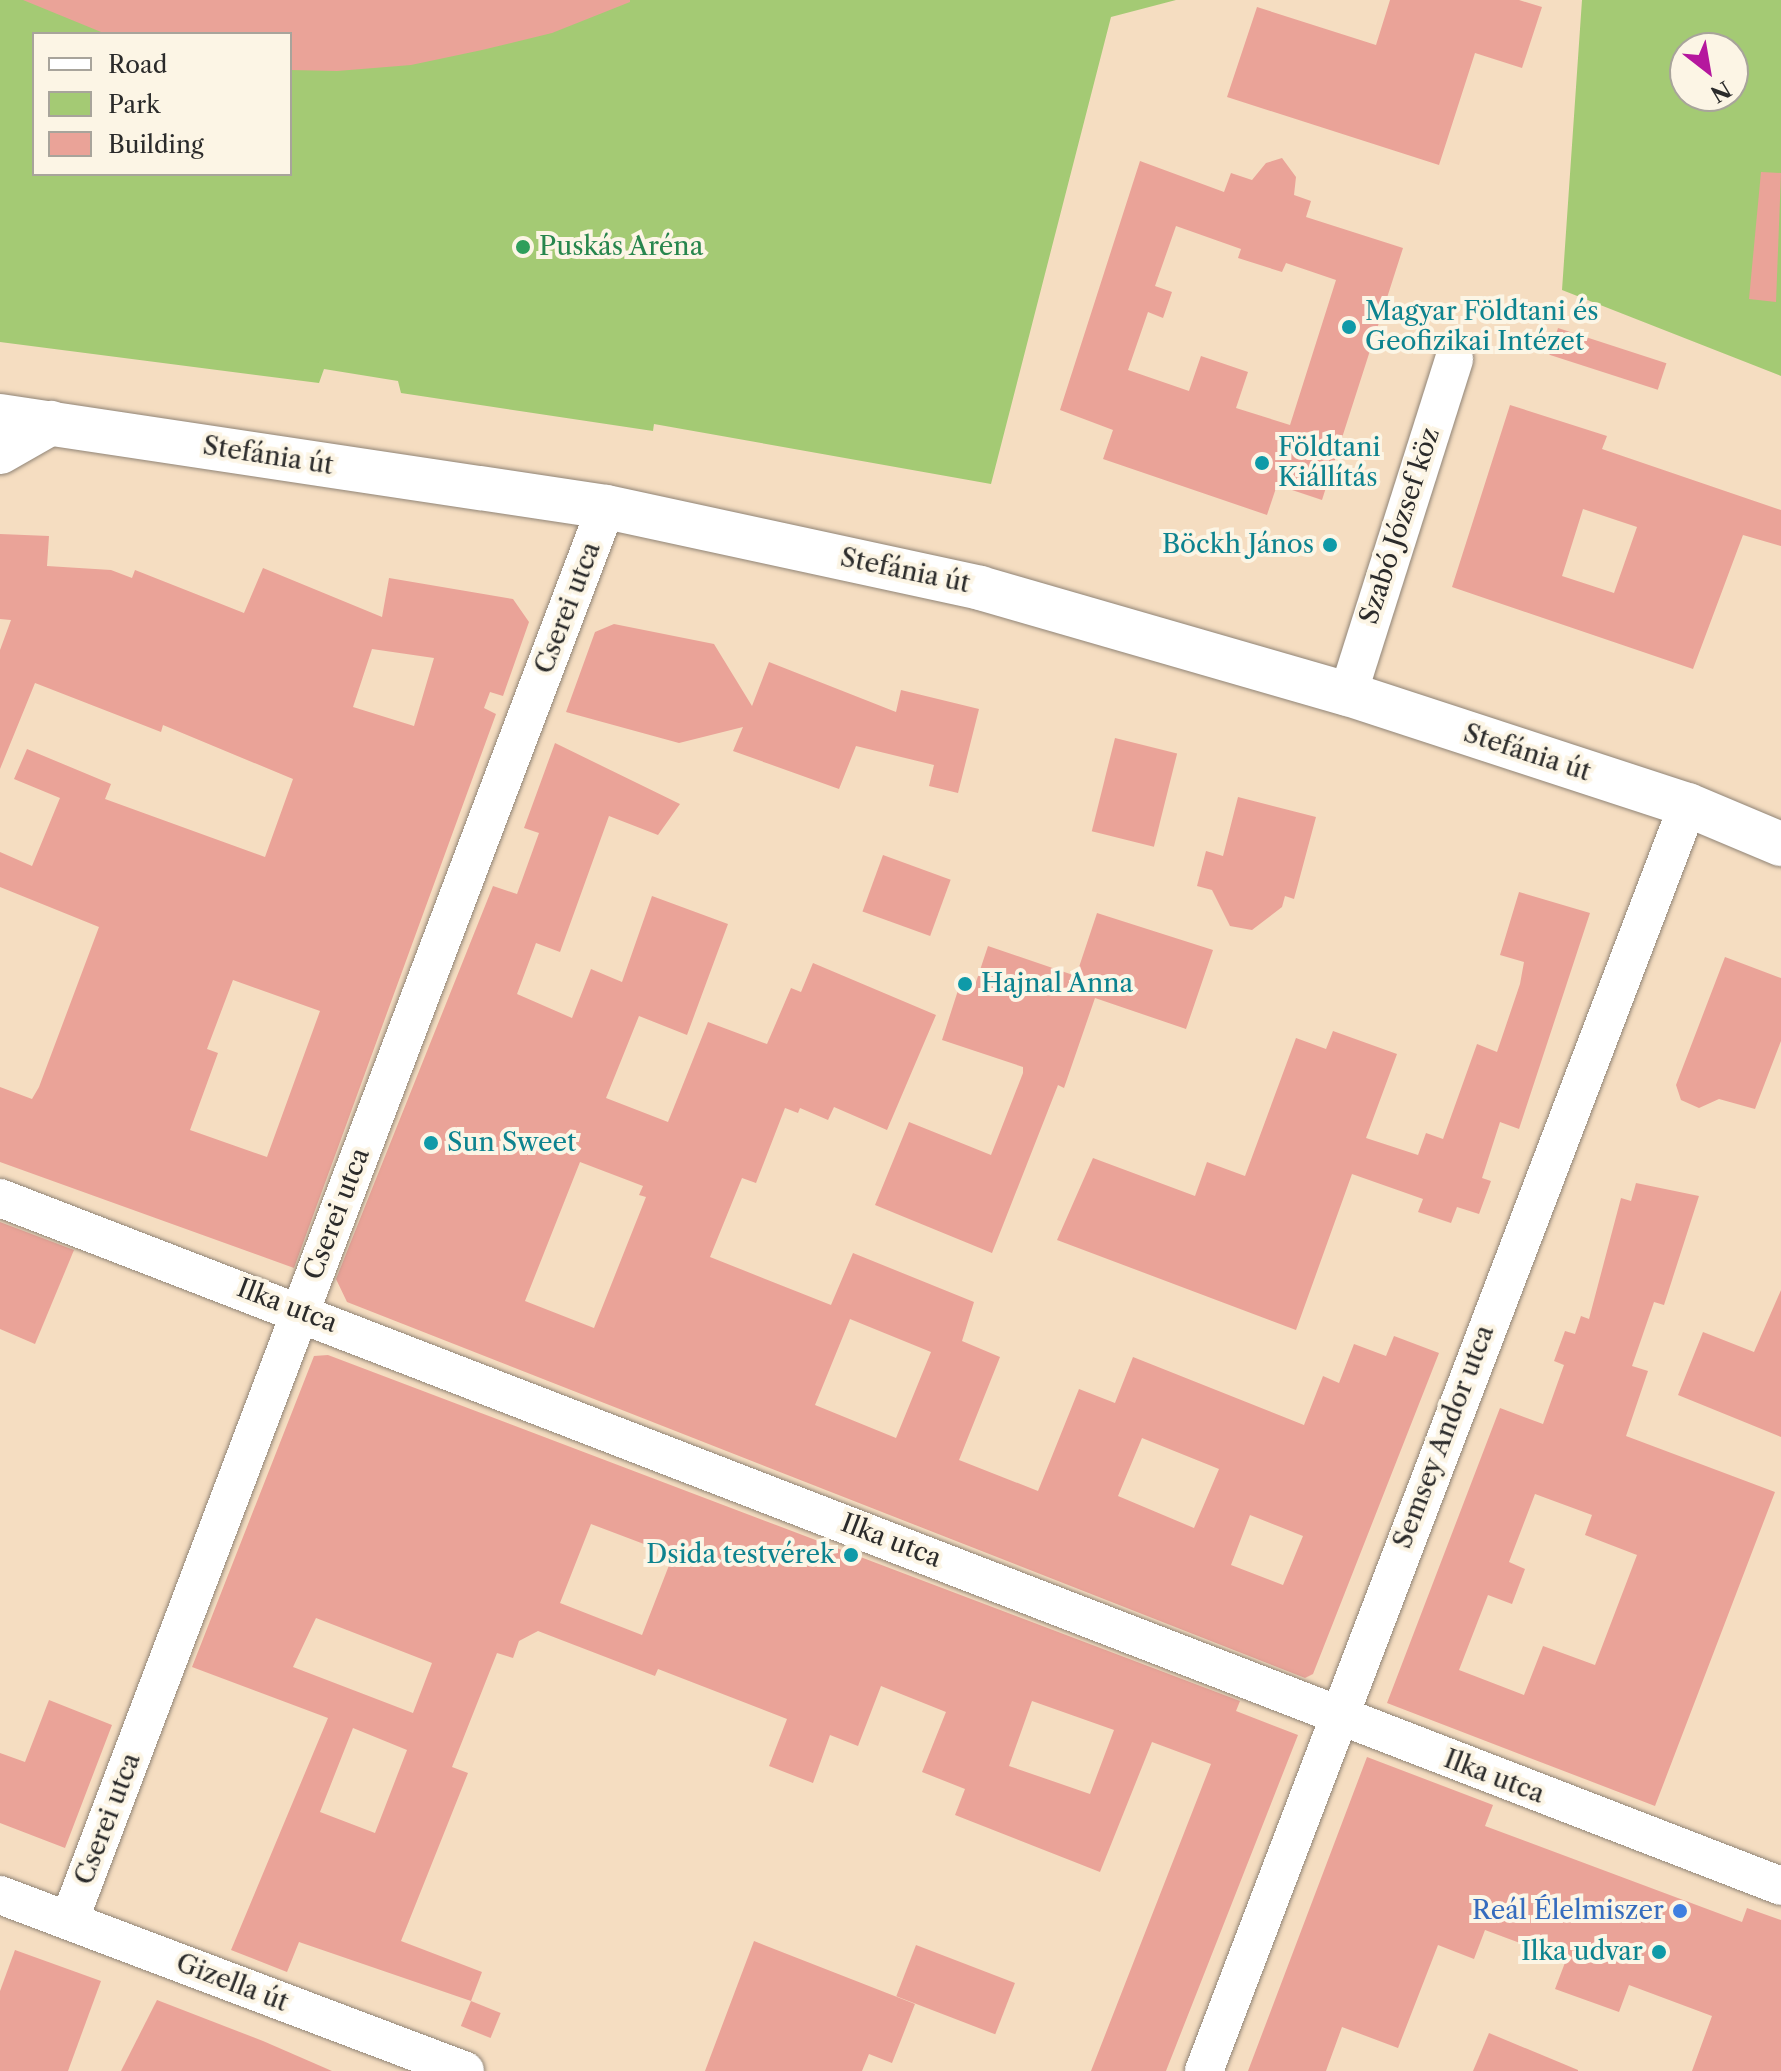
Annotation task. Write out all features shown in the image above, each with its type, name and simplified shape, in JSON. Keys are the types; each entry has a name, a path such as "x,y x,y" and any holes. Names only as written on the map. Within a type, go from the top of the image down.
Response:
{"street":[{"name":"Szabó József köz","path":"1348,694 1454,359"},
{"name":"Stefánia út","path":"0,416 606,507 980,588 1348,694 1688,805 1781,844"},
{"path":"0,452 51,423"},
{"name":"Cserei utca","path":"69,1921 606,507"},
{"name":"Semsey Andor utca","path":"1204,2071 1342,1718 1407,1532 1688,805"},
{"name":"Ilka utca","path":"0,1198 300,1311 1781,1886"},
{"name":"Gizella út","path":"0,1895 465,2071"}],"green space":[{"name":"Puskás Aréna","path":"0,0 1176,0 1111,17 991,484 654,424 653,431 401,393 398,381 324,369 319,383 0,342"},
{"path":"1582,0 1781,0 1781,376 1562,290"}],"building":[{"path":"23,0 630,0 552,33 482,50 411,65 337,71 292,70 292,32 101,32"},
{"path":"1390,0 1519,0 1542,7 1522,68 1475,53 1439,165 1227,97 1257,7 1376,45"},
{"name":"Magyar Földtani és Geofizikai Intézet","path":"1282,158 1296,177 1294,195 1311,201 1306,217 1403,248 1322,500 1277,485 1267,515 1103,459 1113,430 1060,410 1140,161 1224,192 1231,173 1252,180 1266,163","holes":["1176,226 1241,249 1238,258 1282,272 1286,263 1336,280 1290,425 1236,408 1248,372 1201,356 1189,391 1128,370 1148,312 1163,318 1172,292 1155,286"]},
{"path":"1761,172 1781,173 1776,302 1749,299"},
{"path":"1558,328 1666,363 1658,390 1549,355"},
{"path":"1510,405 1607,436 1602,449 1781,510 1781,546 1743,535 1693,669 1452,587","holes":["1583,509 1637,527 1614,593 1562,576"]},
{"path":"0,534 49,536 47,566 111,570 132,578 135,570 244,613 263,568 382,617 389,578 513,599 529,622 503,696 490,692 484,708 496,714 294,1268 0,1162 0,1087 32,1099 99,927 0,887 0,852 32,866 60,798 14,779 27,749 111,784 105,799 265,857 293,779 163,725 161,732 35,683 0,769 0,650 11,620 0,619","holes":["372,649 434,658 414,726 353,707","233,980 320,1011 267,1157 190,1130 218,1053 207,1049"]},
{"path":"614,624 714,644 752,706 769,662 896,712 901,690 979,709 958,793 929,786 934,765 856,746 839,789 733,751 743,727 679,743 566,712 595,632"},
{"path":"1115,738 1177,753 1154,847 1092,831"},
{"path":"555,743 680,804 658,835 609,816 560,952 536,943 517,994 572,1018 591,969 622,982 652,896 728,924 687,1035 639,1016 606,1098 668,1122 708,1022 767,1044 791,988 801,992 813,963 936,1015 887,1130 834,1107 828,1120 800,1108 798,1113 785,1108 756,1183 742,1178 710,1257 831,1305 853,1253 974,1302 962,1341 1000,1357 959,1460 1038,1491 1079,1389 1115,1403 1133,1357 1304,1425 1323,1376 1339,1383 1354,1344 1386,1356 1394,1336 1439,1353 1313,1674 1305,1678 347,1302 336,1279 493,886 517,894 539,833 524,828","holes":["580,1162 643,1186 639,1195 646,1197 594,1328 525,1301","850,1319 931,1352 896,1438 815,1405","1142,1438 1219,1469 1194,1528 1118,1496","1250,1515 1303,1536 1283,1585 1231,1565"]},
{"path":"1238,797 1316,817 1294,899 1285,896 1282,907 1252,930 1230,926 1212,890 1197,886 1206,851 1223,856"},
{"path":"883,855 951,880 930,936 862,911"},
{"path":"1519,892 1590,913 1519,1129 1500,1122 1482,1178 1491,1181 1479,1214 1457,1207 1451,1223 1418,1212 1423,1199 1352,1174 1296,1330 1057,1240 1093,1158 1195,1196 1207,1162 1245,1176 1296,1038 1326,1049 1333,1031 1397,1054 1366,1138 1418,1155 1426,1133 1443,1139 1477,1044 1497,1052 1520,984 1524,962 1500,955"},
{"path":"1097,913 1213,950 1186,1029 1095,998 1064,1088 1058,1085 992,1253 875,1205 909,1122 991,1155 1023,1073 1023,1067 942,1040 961,981 975,985 988,946 1076,976"},
{"path":"1725,957 1781,978 1781,1041 1755,1109 1719,1099 1699,1108 1681,1100 1676,1085"},
{"path":"1636,1183 1699,1196 1664,1305 1654,1302 1632,1366 1648,1371 1626,1436 1775,1492 1655,1806 1387,1703 1500,1408 1543,1424 1564,1365 1554,1361 1565,1331 1575,1334 1581,1316 1589,1319 1621,1198 1631,1201","holes":["1535,1494 1592,1515 1585,1535 1637,1555 1595,1665 1543,1646 1524,1695 1459,1670 1488,1595 1512,1604 1525,1569 1509,1562"]},
{"path":"0,1222 74,1250 35,1344 0,1329"},
{"path":"1781,1290 1781,1437 1678,1395 1703,1332 1754,1352"},
{"path":"328,1355 1240,1701 1236,1711 1298,1735 1166,2071 1091,2071 1211,1764 1152,1742 1100,1872 955,1815 965,1789 922,1772 946,1712 881,1686 858,1746 830,1735 813,1783 769,1766 787,1719 658,1669 655,1676 538,1631 519,1641 513,1658 497,1653 452,1767 468,1773 401,1941 482,1972 471,2001 299,1942 287,1972 231,1950 328,1718 192,1667 314,1356","holes":["591,1524 673,1555 642,1635 560,1603","316,1618 432,1663 413,1713 293,1667","1032,1701 1114,1730 1090,1794 1009,1766","353,1728 407,1750 375,1833 320,1812"]},
{"path":"49,1700 112,1725 65,1848 0,1823 0,1753 25,1762"},
{"path":"1367,1757 1493,1805 1485,1826 1742,1922 1747,1908 1781,1920 1781,2071 1692,2071 1712,2016 1629,1985 1619,2012 1555,1989 1566,1960 1485,1930 1474,1959 1438,1945 1398,2048 1342,2027 1326,2071 1248,2071"},
{"path":"754,1941 915,2004 892,2063 869,2054 862,2071 705,2071"},
{"path":"916,1945 1015,1983 995,2034 896,1996"},
{"path":"15,1950 101,1981 68,2071 0,2071 0,1991"},
{"path":"157,2000 263,2041 332,2071 121,2071"},
{"path":"471,2001 501,2013 491,2038 461,2026"},
{"path":"1489,2033 1578,2070 1578,2071 1473,2071"}],"place":[{"name":"Puskás Aréna","path":"523,247"},
{"name":"Magyar Földtani és Geofizikai Intézet","path":"1349,327"},
{"name":"Földtani Kiállítás","path":"1262,463"},
{"name":"Böckh János","path":"1330,545"},
{"name":"Hajnal Anna","path":"965,984"},
{"name":"Sun Sweet","path":"431,1143"},
{"name":"Dsida testvérek","path":"851,1555"},
{"name":"Reál Élelmiszer","path":"1680,1911"},
{"name":"Ilka udvar","path":"1659,1952"}]}
